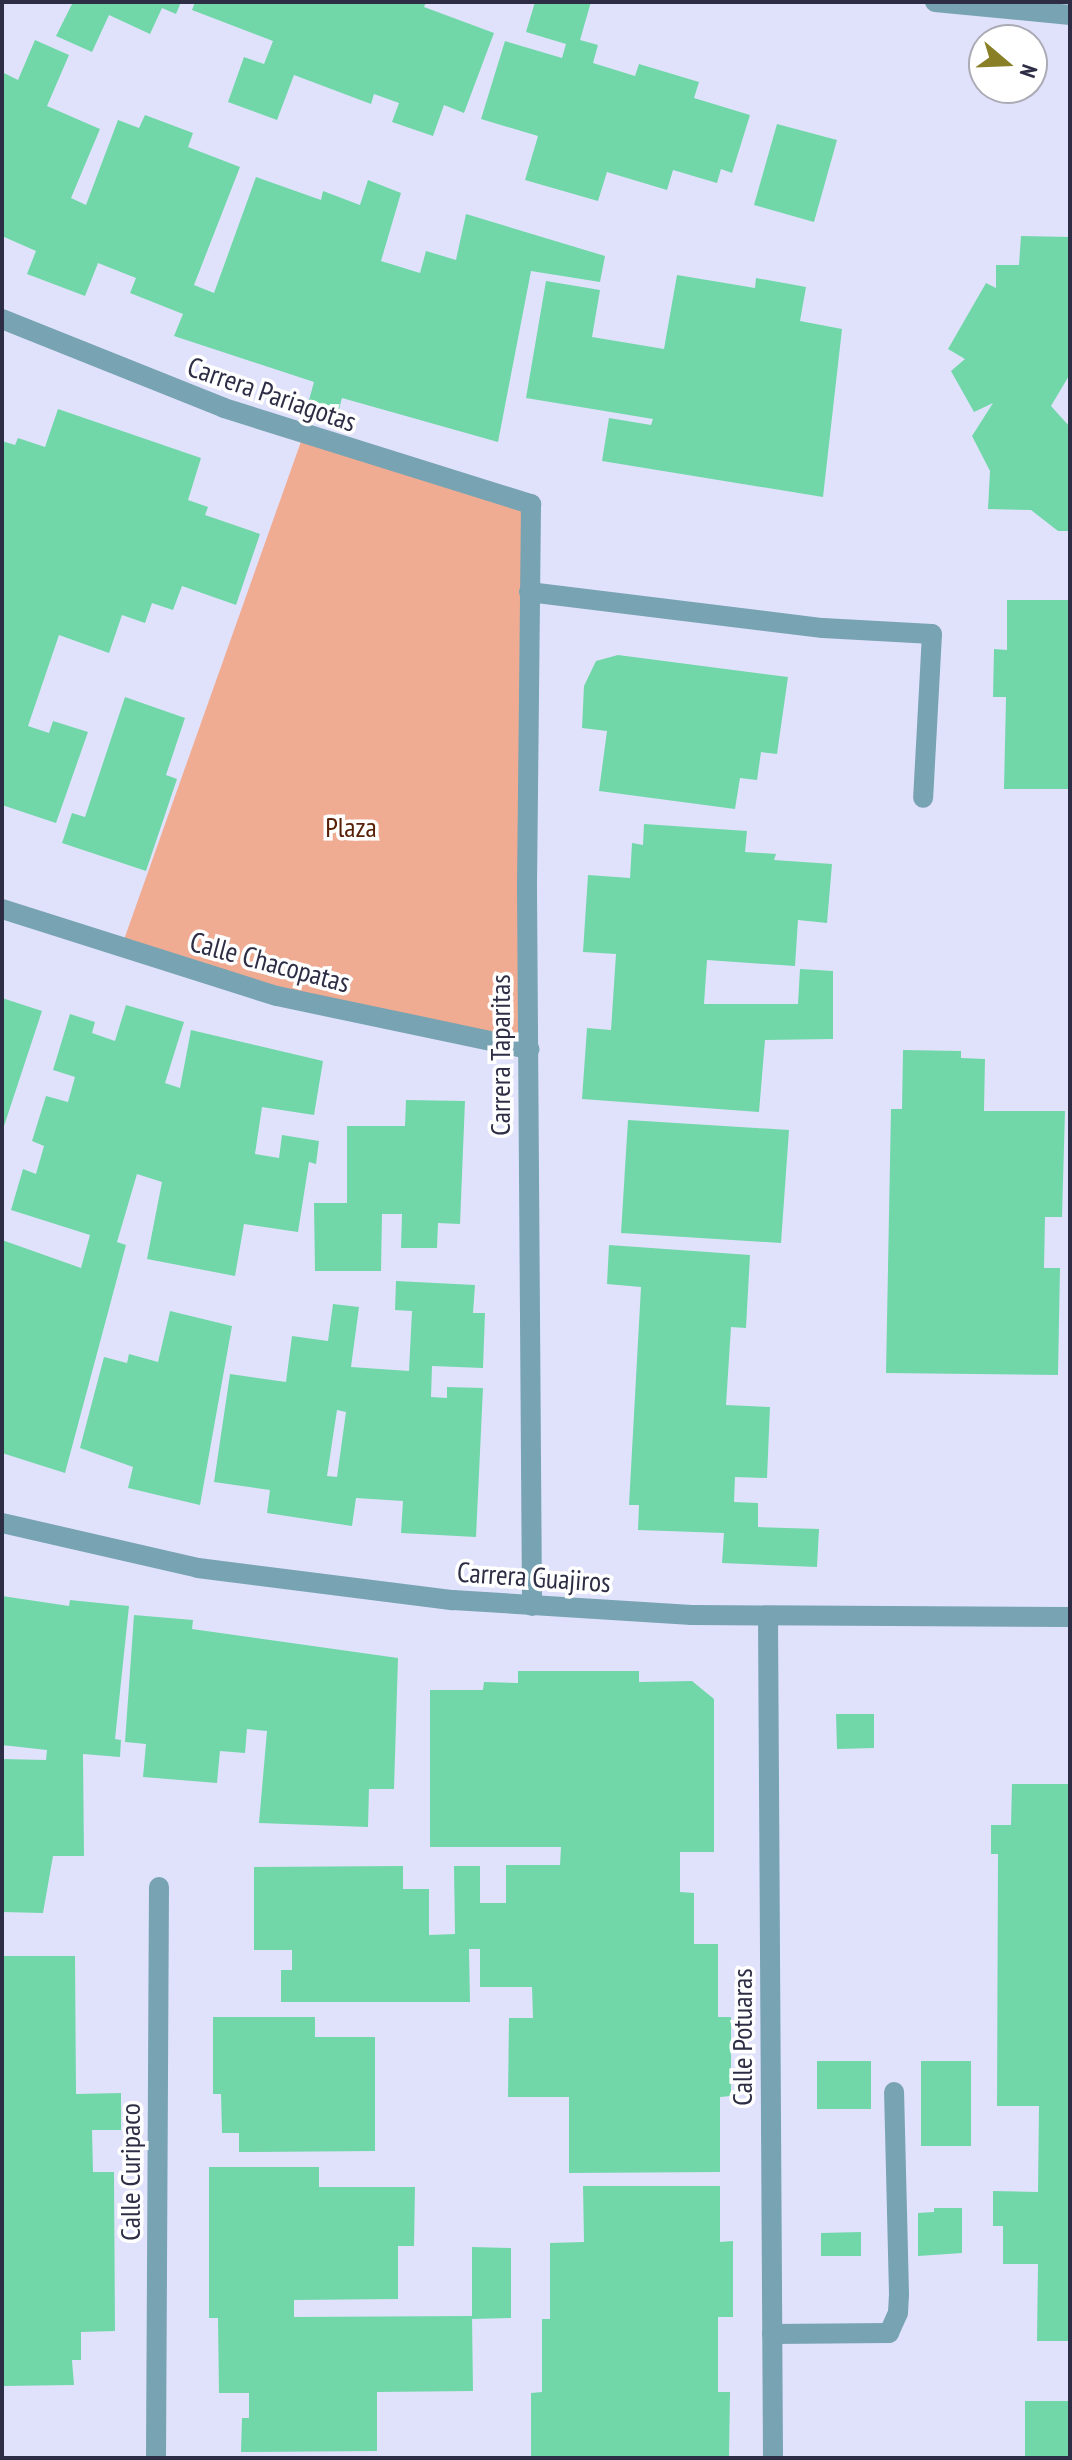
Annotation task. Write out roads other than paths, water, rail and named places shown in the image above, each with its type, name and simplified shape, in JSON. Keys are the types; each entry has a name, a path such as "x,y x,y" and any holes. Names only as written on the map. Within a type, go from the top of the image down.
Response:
{"street":[{"path":"935,2 1070,15"},
{"name":"Carrera Pariagotas","path":"2,319 224,408 531,504"},
{"name":"Carrera Taparitas","path":"531,504 529,1049 532,1606"},
{"path":"529,592 823,628 932,634 923,798"},
{"name":"Calle Chacopatas","path":"2,909 277,996 529,1049"},
{"name":"Carrera Guajiros","path":"2,1523 198,1568 532,1606 768,1616 1070,1617"},
{"name":"Calle Potuaras","path":"768,1616 773,2458"},
{"name":"Calle Curipaco","path":"156,2458 159,1887"},
{"path":"772,2334 889,2333 898,2313 899,2294 894,2092"}],"park label":[{"name":"Plaza","path":"351,827"}]}
